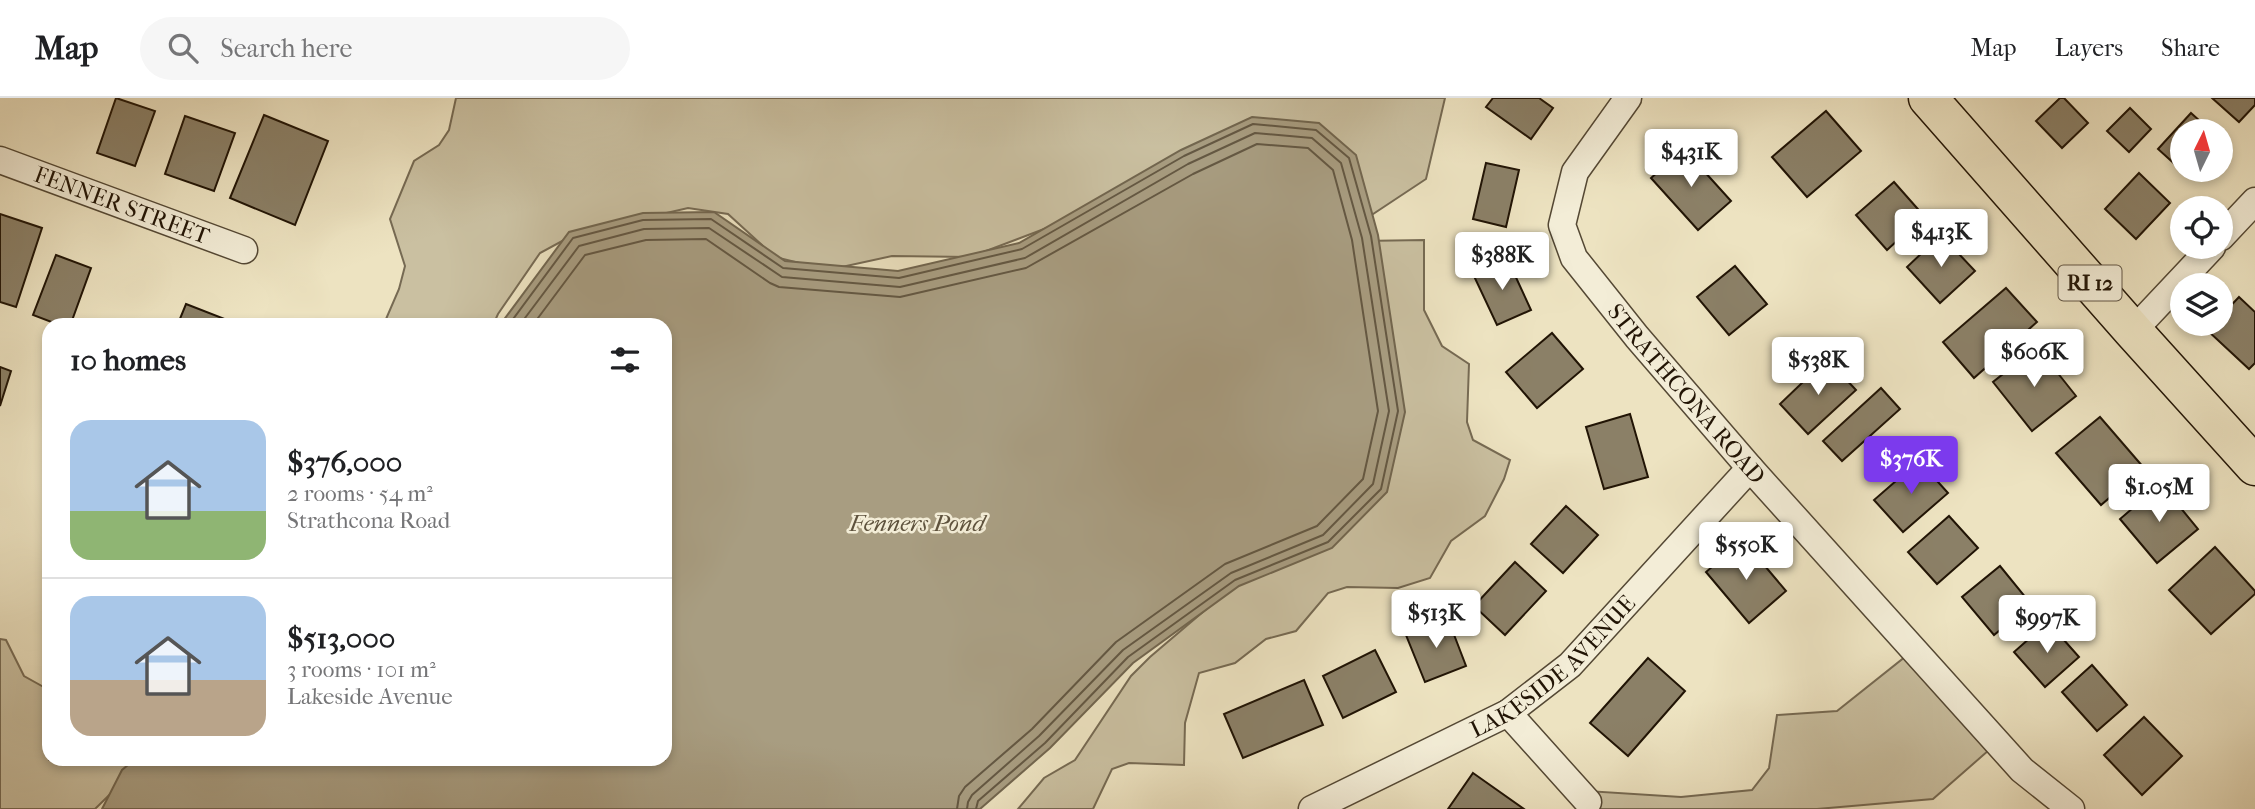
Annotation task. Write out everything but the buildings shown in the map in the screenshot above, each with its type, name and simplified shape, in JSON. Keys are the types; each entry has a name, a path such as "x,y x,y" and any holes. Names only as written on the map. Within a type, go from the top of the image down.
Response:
{"main road":[{"name":"RI 12","path":"1928,98 2255,466"}],"street":[{"name":"STRATHCONA ROAD","path":"1628,98 1575,172 1562,225 1574,257 1637,337 1750,468 2022,770 2071,809"},
{"name":"FENNER STREET","path":"0,160 244,250"},
{"path":"2233,224 2255,201"},
{"path":"2133,331 2201,259"},
{"name":"LAKESIDE AVENUE","path":"1312,809 1508,713 1570,665 1750,468"},
{"path":"1508,713 1588,802"}],"shaded area":[{"path":"456,98 1445,98 1426,179 1364,220 1065,221 970,257 892,256 828,270 775,257 728,214 688,208 575,234 540,253 496,318 386,318 405,266 390,219 414,161 439,145 449,130"},
{"path":"1424,240 1424,310 1442,346 1469,364 1467,422 1473,440 1510,460 1504,479 1485,516 1451,541 1430,578 1398,588 1347,587 1328,593 1296,631 1266,639 1235,663 1199,673 1185,723 1184,765 1129,763 1112,769 1093,809 1018,809 1044,778 1075,760 1131,676 1278,548 1362,241"},
{"path":"0,639 6,640 24,676 42,686 42,766 139,766 95,809 0,809"},
{"path":"1915,649 1997,743 1933,799 1817,809 1576,809 1572,790 1681,797 1752,790 1769,768 1777,715 1837,711"}],"water":[{"name":"Fenners Pond","path":"1252,117 1319,123 1356,155 1378,235 1405,412 1387,492 1332,548 1239,586 1133,663 1050,748 980,809 102,809 122,770 127,766 672,766 672,318 505,318 569,232 643,213 714,212 785,261 898,271 1019,243 1181,150"}]}
